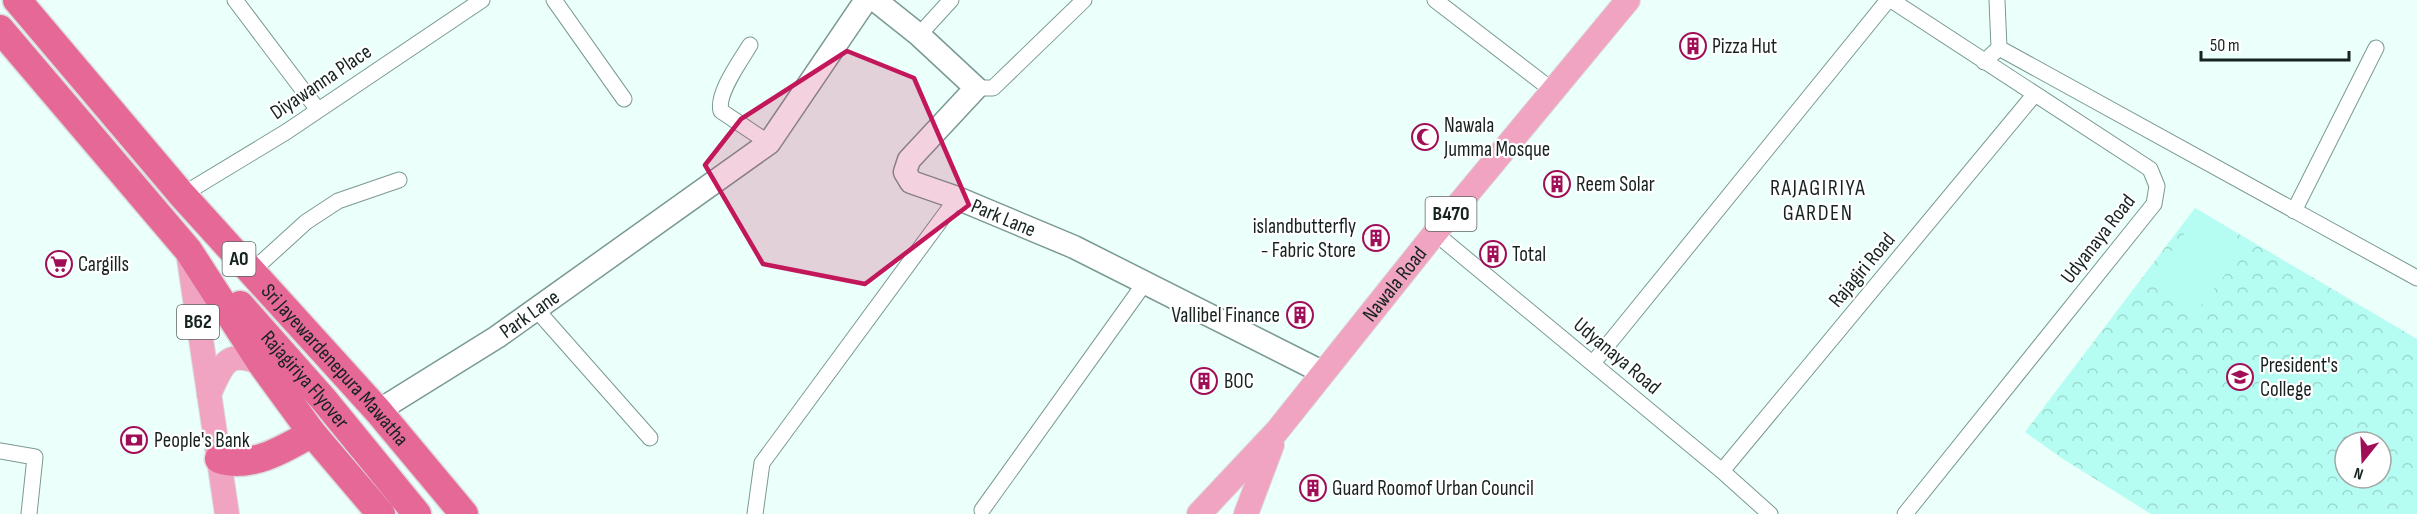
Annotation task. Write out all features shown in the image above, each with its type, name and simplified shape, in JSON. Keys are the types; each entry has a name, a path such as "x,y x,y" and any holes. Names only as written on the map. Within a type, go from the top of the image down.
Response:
{"highway":[{"name":"Sri Jayewardenepura Mawatha","path":"17,0 182,195 378,411 465,514"},
{"name":"Sri Jayewardenepura Mawatha","path":"0,29 188,250 261,363 312,433 381,514"},
{"name":"Rajagiriya Flyover","path":"182,195 313,364 452,514"},
{"name":"Rajagiriya Flyover","path":"188,250 288,358 417,514"},
{"path":"219,459 230,463 253,460 312,433"}],"main road":[{"name":"Nawala Road","path":"1199,514 1215,505 1277,431 1435,233 1629,0"},
{"name":"B62","path":"188,250 227,514"},
{"name":"B62","path":"209,394 224,363 231,358 245,356 261,363"},
{"name":"Nawala Road","path":"1246,514 1277,431"}],"street":[{"path":"235,0 318,110"},
{"path":"554,0 624,99"},
{"name":"Park Lane","path":"378,411 497,337 769,143 866,0"},
{"path":"875,0 919,35 976,88 993,88 1084,0"},
{"path":"919,35 951,0"},
{"path":"1434,0 1552,90"},
{"path":"1593,363 1890,0"},
{"name":"Udyanaya Road","path":"1890,0 2150,169 2157,186 2154,204 1905,514"},
{"path":"1984,62 1999,48 1997,0"},
{"name":"Diyawanna Place","path":"182,195 318,110 473,2"},
{"path":"750,45 723,91 719,105 721,111 769,143"},
{"path":"1999,48 2294,211 2416,274"},
{"path":"2294,211 2376,48"},
{"name":"Park Lane","path":"976,88 909,160 905,172 911,182 957,198 1074,247 1322,372"},
{"name":"Rajagiri Road","path":"1722,471 2034,95"},
{"path":"251,272 306,222 338,201 399,180"},
{"path":"755,514 762,463 957,198"},
{"name":"Udyanaya Road","path":"1435,233 1722,471 1770,514"},
{"path":"982,510 1144,284"},
{"path":"535,308 650,438"},
{"path":"0,451 35,457 29,514"}],"highlighted area":[{"path":"847,51 914,78 969,205 865,284 763,264 705,165 741,119"}],"green space":[{"name":"President's College","path":"2195,208 2417,339 2417,514 2151,514 2063,459 2025,432"},
{"path":"2200,212 2246,248 2192,317 2149,282"}],"place":[{"name":"Pizza Hut","path":"1693,46"},
{"name":"Nawala Jumma Mosque","path":"1425,137"},
{"name":"Reem Solar","path":"1557,184"},
{"name":"islandbutterfly - Fabric Store","path":"1376,238"},
{"name":"Total","path":"1493,254"},
{"name":"Cargills","path":"59,264"},
{"name":"Vallibel Finance","path":"1300,315"},
{"name":"President's College","path":"2240,377"},
{"name":"BOC","path":"1204,381"},
{"name":"People's Bank","path":"134,440"},
{"name":"Guard Roomof Urban Council","path":"1313,488"}],"district":[{"name":"RAJAGIRIYA GARDEN","path":"1818,200"}]}
